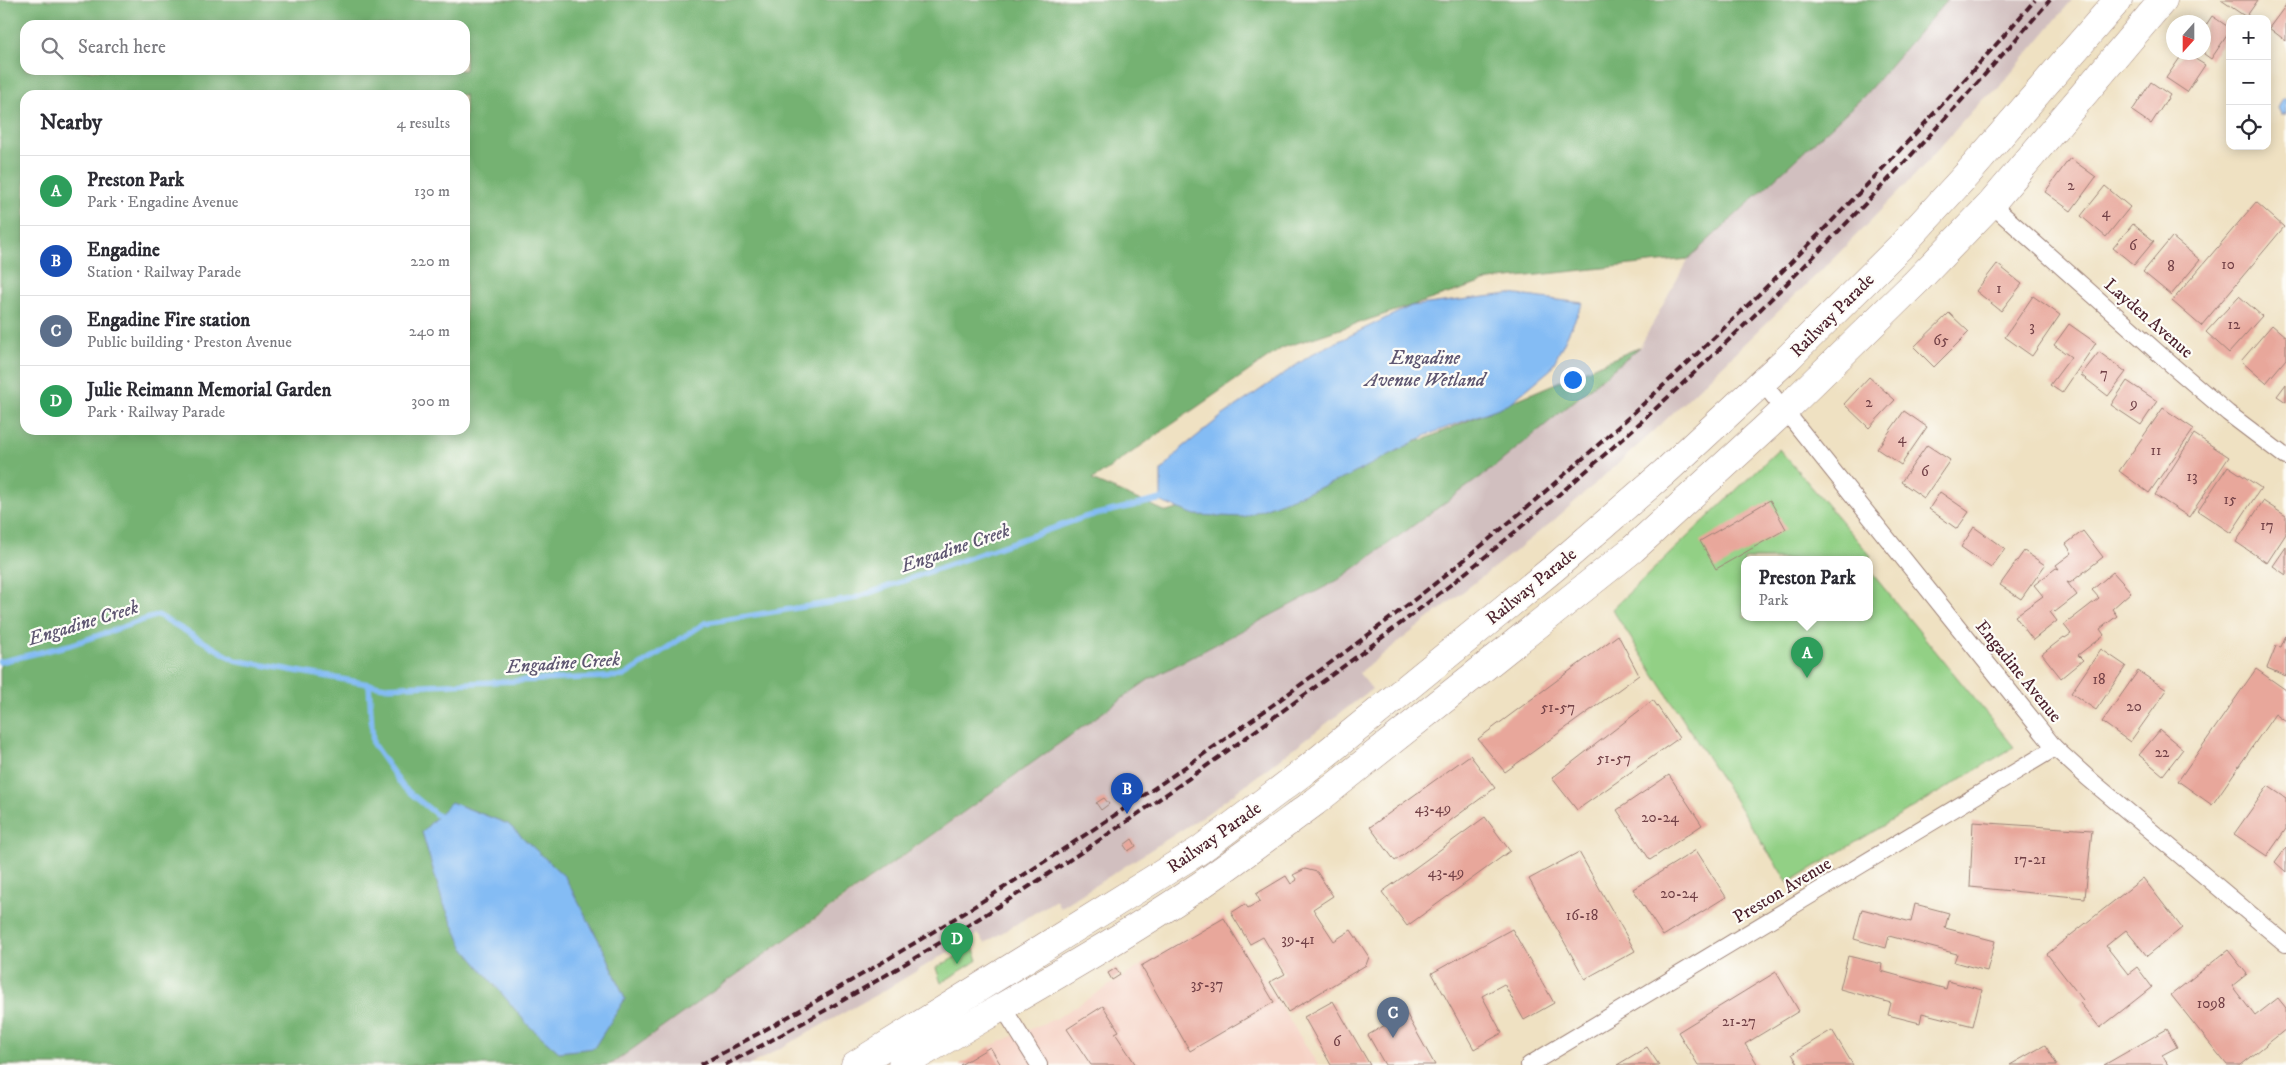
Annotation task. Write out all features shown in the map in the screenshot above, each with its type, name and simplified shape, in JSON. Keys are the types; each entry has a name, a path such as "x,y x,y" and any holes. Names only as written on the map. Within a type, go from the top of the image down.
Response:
{"highway":[{"name":"Railway Parade","path":"855,1065 1200,850 1250,813 1554,568 1666,471 1762,382 1901,246 1969,172 2118,0"},
{"name":"Railway Parade","path":"902,1065 1200,885 1315,802 1633,548 1786,410 1917,281 1991,204 2163,0"}],"street":[{"name":"Layden Avenue","path":"1991,204 2173,366 2228,413 2286,457"},
{"name":"Engadine Avenue","path":"1762,382 2055,748 2088,778 2286,944"},
{"name":"Preston Avenue","path":"1529,1065 2055,748"},
{"path":"1002,1006 1039,1065"}],"shaded area":[{"path":"1947,0 2072,0 1997,90 1982,100 1916,174 1834,258 1653,432 1552,522 1359,673 1372,689 1208,813 1060,908 1056,900 985,943 978,934 885,990 750,1065 607,1065 613,1063 1148,680 1338,580 1640,347 1688,259 1863,97"},
{"path":"1223,914 1318,1065 958,1065 992,1045 1057,1018"}],"green space":[{"path":"0,0 1947,0 1863,97 1688,259 1490,280 1282,348 1092,480 1167,512 1425,439 1640,347 1493,468 1338,580 1148,680 613,1063 607,1065 0,1065"},
{"path":"1779,449 1871,556 1741,556 1741,621 1873,621 1873,575 2014,747 1788,883 1612,609"},
{"path":"973,947 978,960 941,983 936,968"}],"water":[{"path":"2283,98 2286,98 2286,114 2281,114 2278,108"},
{"name":"Engadine Avenue Wetland","path":"1509,294 1583,303 1551,369 1509,404 1427,435 1347,477 1243,517 1195,515 1161,502 1161,471 1182,448 1222,416 1314,353 1411,306"},
{"path":"451,802 508,824 565,877 607,956 625,999 594,1048 559,1052 528,1025 463,947 442,900 422,832"}],"building":[{"path":"2221,0 2258,0 2247,15 2243,15"},
{"path":"2286,5 2286,41 2271,30 2271,25"},
{"path":"2212,16 2226,25 2226,37 2211,59"},
{"path":"2178,60 2197,60 2205,65 2187,92 2166,78"},
{"path":"2151,82 2170,95 2151,124 2132,111"},
{"path":"2070,158 2096,177 2071,211 2045,192"},
{"path":"2105,186 2130,207 2106,237 2081,216"},
{"path":"2256,202 2284,227 2201,326 2172,301"},
{"path":"2133,224 2154,241 2134,265 2113,248"},
{"path":"2172,237 2200,260 2171,295 2143,272"},
{"path":"1997,264 2022,284 2001,311 1976,291"},
{"path":"2033,296 2060,315 2032,356 2005,337"},
{"path":"2239,296 2262,316 2229,353 2206,332"},
{"path":"1949,313 1969,332 1934,367 1914,347"},
{"path":"2069,324 2096,343 2062,393 2050,385 2071,357 2054,345"},
{"path":"2272,325 2286,337 2286,359 2266,383 2241,361"},
{"path":"2099,352 2126,372 2108,396 2081,375"},
{"path":"1869,377 1895,400 1869,428 1844,404"},
{"path":"2127,381 2157,401 2141,425 2111,405"},
{"path":"2286,384 2286,402 2277,396"},
{"path":"2163,408 2194,429 2149,493 2119,471"},
{"path":"1904,411 1927,427 1901,465 1877,449"},
{"path":"2194,434 2229,457 2189,517 2155,495"},
{"path":"1927,445 1950,460 1924,498 1901,482"},
{"path":"2228,466 2261,488 2231,533 2198,511"},
{"path":"1940,492 1969,512 1957,529 1929,509"},
{"path":"1770,500 1786,529 1716,569 1700,541"},
{"path":"2263,501 2286,516 2286,534 2267,563 2236,542"},
{"path":"1974,527 2005,549 1991,568 1961,547"},
{"path":"2083,531 2103,557 2070,583 2067,582 2077,595 2055,612 2053,610 2050,612 2057,621 2033,640 2015,616 2043,596 2034,585 2056,568 2059,569 2056,565 2072,553 2066,544"},
{"path":"2286,547 2286,575 2273,566"},
{"path":"2024,551 2045,565 2021,599 2000,585"},
{"path":"2113,572 2131,592 2112,609 2117,616 2100,629 2104,635 2078,655 2083,660 2061,678 2042,654 2064,637 2071,634 2064,625 2099,598 2092,590"},
{"path":"1618,635 1639,675 1505,772 1478,739"},
{"path":"2286,635 2286,676 2267,668 2276,646 2281,647"},
{"path":"2101,649 2126,666 2096,710 2071,693"},
{"path":"2256,669 2286,690 2286,722 2275,714 2212,805 2178,781"},
{"path":"2138,671 2167,690 2130,742 2102,722"},
{"path":"1653,700 1679,738 1577,810 1552,778"},
{"path":"2160,730 2183,749 2163,775 2139,755"},
{"path":"1470,755 1495,788 1395,861 1370,827"},
{"path":"1669,775 1702,825 1650,860 1617,810"},
{"path":"2268,786 2286,798 2286,829 2267,856 2234,834"},
{"path":"1104,798 1109,804 1101,810 1096,803"},
{"path":"1485,817 1510,851 1407,926 1382,892"},
{"path":"1973,822 2092,830 2085,898 1970,887"},
{"path":"1132,839 1136,846 1128,851 1124,845"},
{"path":"2286,847 2286,872 2275,862"},
{"path":"1696,850 1726,897 1663,936 1633,889"},
{"path":"1579,852 1635,951 1585,979 1529,879"},
{"path":"1305,869 1317,872 1333,896 1313,909 1334,941 1351,930 1369,957 1366,965 1288,1012 1270,982 1285,974 1263,937 1250,944 1231,913 1245,904 1248,908 1260,901 1256,894 1286,876 1291,884 1297,880 1293,875"},
{"path":"2143,878 2182,928 2147,956 2126,930 2106,946 2128,974 2137,967 2152,987 2100,1028 2080,1003 2083,1000 2047,954"},
{"path":"1915,904 1949,913 1945,928 1995,941 1987,971 1954,962 1957,954 1889,936 1886,948 1854,939 1862,909 1911,922"},
{"path":"1224,918 1274,1002 1190,1051 1141,966"},
{"path":"1512,929 1554,1003 1524,1020 1504,984 1482,996 1502,1033 1474,1049 1432,973"},
{"path":"2228,950 2247,974 2232,986 2255,1016 2278,998 2286,1008 2286,1029 2241,1065 2227,1065 2171,995"},
{"path":"1848,956 1882,964 1881,971 1946,989 1948,981 1982,990 1973,1026 1922,1013 1920,1023 1888,1015 1891,1003 1840,989"},
{"path":"1116,968 1120,975 1112,980 1108,973"},
{"path":"1776,972 1799,1011 1745,1044 1758,1065 1698,1065 1678,1032"},
{"path":"1333,1001 1370,1065 1331,1065 1304,1017"},
{"path":"1103,1006 1119,1031 1115,1033 1136,1065 1091,1065 1067,1029"},
{"path":"1406,1013 1435,1065 1385,1065 1368,1035"},
{"path":"2167,1029 2177,1047 2162,1055 2168,1065 2104,1065"},
{"path":"1832,1030 1853,1065 1799,1065 1792,1054"},
{"path":"2045,1045 2057,1065 2010,1065"},
{"path":"990,1047 1001,1065 960,1065"},
{"path":"1647,1047 1659,1065 1617,1065"}],"waterway":[{"name":"Engadine Creek","path":"0,662 70,645 158,615 235,660 385,687 624,676 705,623 852,599 1085,517 1166,498"},
{"path":"369,684 373,744 403,787 438,816"}],"railway":[{"path":"700,1065 847,983 991,896 1062,850 1270,707 1445,576 1545,492 1619,426 1764,290 1902,147 2035,0"},
{"path":"725,1065 862,989 996,908 1062,865 1255,731 1448,587 1628,434 1775,295 1916,150 2050,0"}],"place":[{"name":"Preston Park","path":"1807,678"},
{"name":"Engadine","path":"1127,814"},
{"name":"Julie Reimann Memorial Garden","path":"957,964"},
{"name":"Engadine Fire station","path":"1393,1038"}]}
